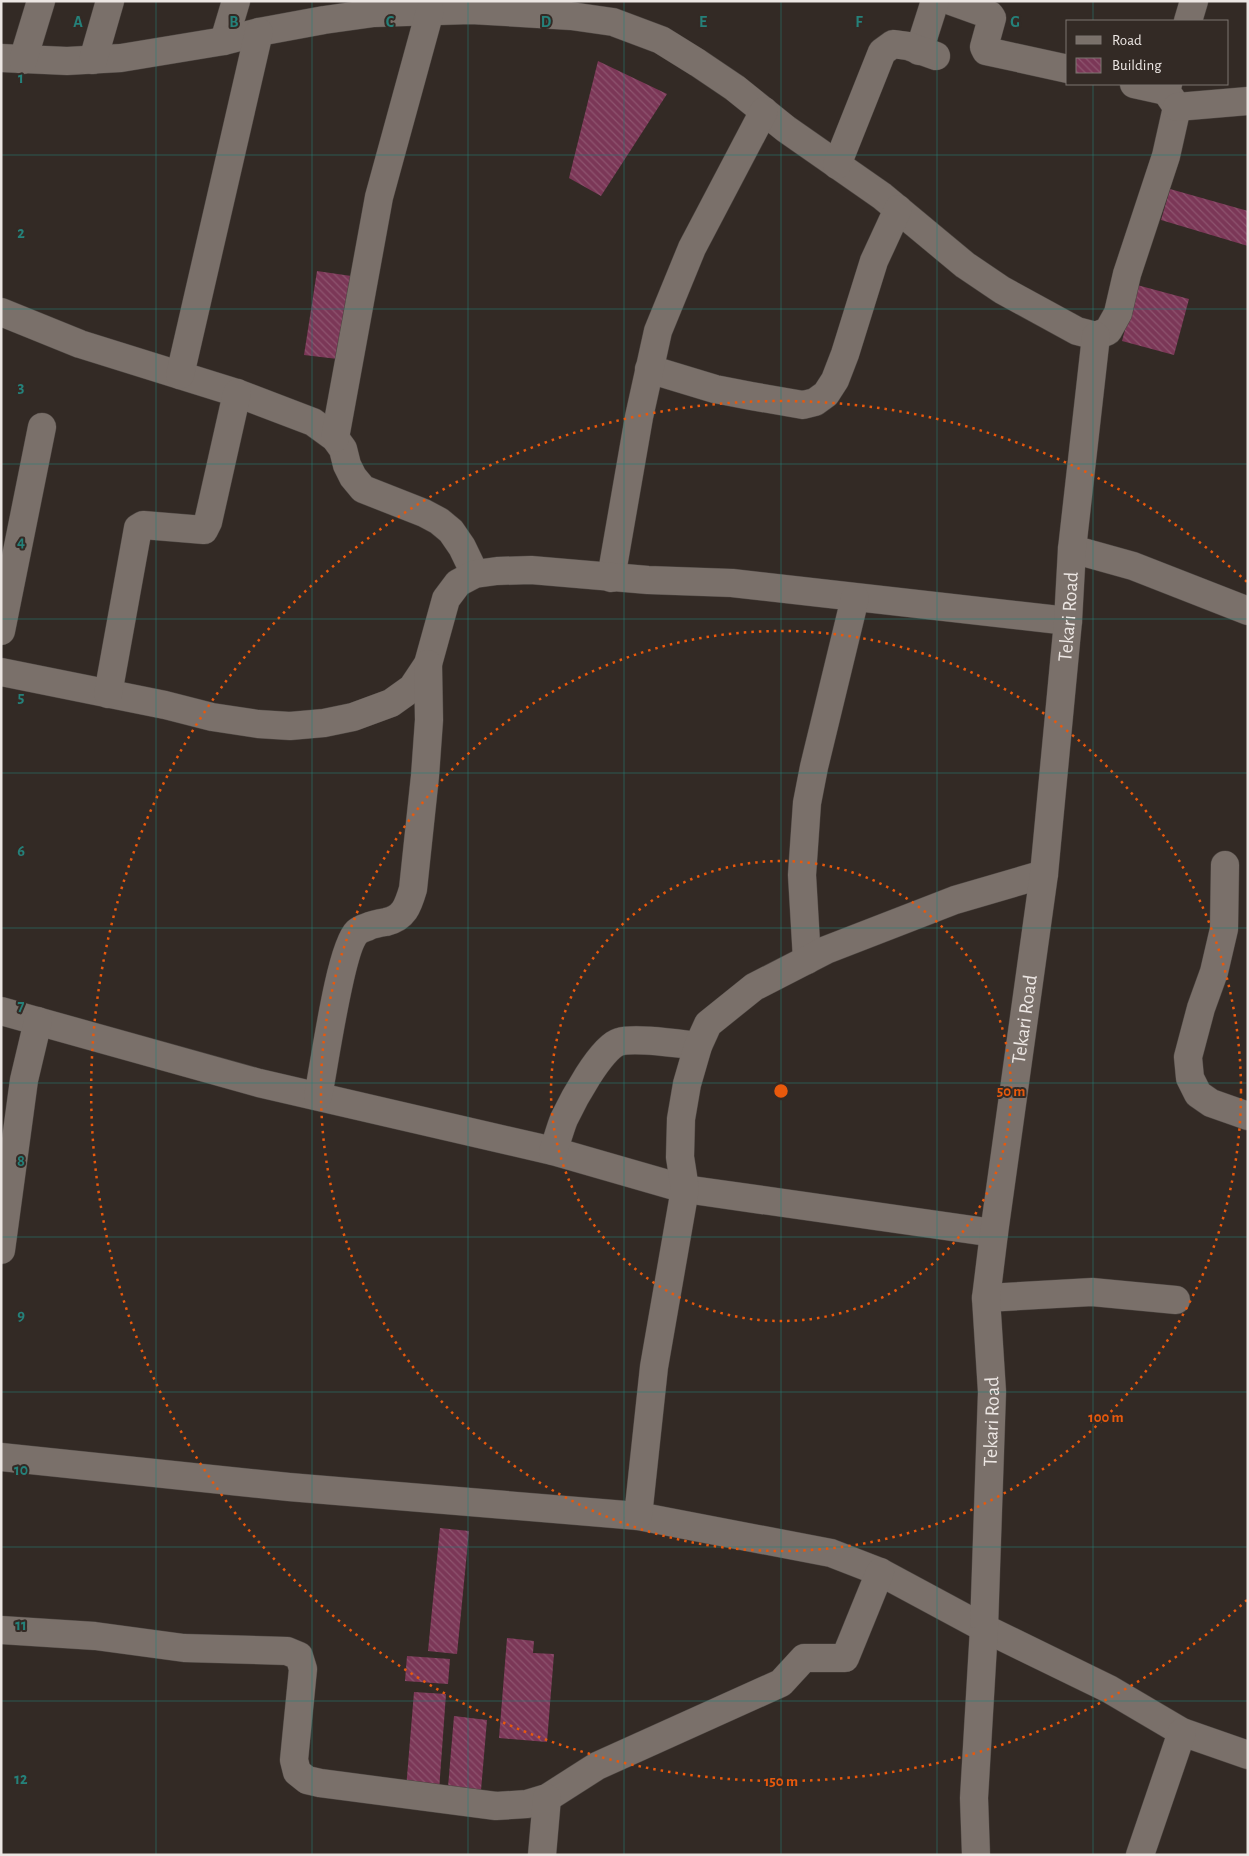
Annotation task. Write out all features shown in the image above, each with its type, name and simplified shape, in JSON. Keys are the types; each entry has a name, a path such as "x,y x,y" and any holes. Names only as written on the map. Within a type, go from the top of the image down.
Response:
{"street":[{"path":"42,1 12,59 67,61 121,58 224,41 259,32 324,20 374,13 572,9 613,22 661,40 698,62 882,196 965,265 1002,290 1077,331 1096,336 1108,331 1118,313 1127,274 1166,156 1170,94"},
{"path":"93,60 110,1"},
{"path":"224,41 236,1"},
{"path":"837,165 882,52 893,44 908,46 928,54 935,1"},
{"path":"951,1 990,15 992,18 984,47 986,51 1066,69"},
{"path":"1188,20 1194,1"},
{"path":"335,438 379,197 430,12"},
{"path":"180,375 259,32"},
{"path":"1138,85 1170,94 1248,101"},
{"path":"611,578 649,369 658,332 692,248 764,111"},
{"path":"649,369 715,389 803,405 815,402 826,394 835,380 874,261 898,209"},
{"path":"1,312 80,344 237,393 313,422 335,438 342,449 353,477 363,488 439,521 451,531 475,574"},
{"name":"Tekari Road","path":"976,1855 974,1798 984,1628 992,1392 986,1298 1044,874 1068,621 1072,549 1096,336"},
{"path":"108,694 138,528 143,525 204,530 208,522 237,393"},
{"path":"1,631 42,427"},
{"path":"1072,549 1133,566 1248,611"},
{"path":"318,1096 341,971 349,946 356,932 372,924 391,921 402,916 408,906 413,890 426,767 429,720 428,664 446,599 458,583 475,574 531,570 611,578 732,583 1068,621"},
{"path":"807,960 802,875 807,803 855,598"},
{"path":"1,672 212,717 258,724 290,726 324,723 354,717 391,703 412,688 428,664"},
{"path":"1225,865 1224,929 1214,972 1201,1008 1188,1057 1190,1078 1198,1094 1211,1103 1248,1116"},
{"path":"638,1516 654,1366 685,1189 680,1158 681,1119 687,1084 698,1046 708,1024 754,987 826,950 955,900 1044,874"},
{"path":"1,1010 259,1083 553,1151 685,1189 994,1233"},
{"path":"1,1250 24,1080 38,1021"},
{"path":"553,1151 565,1118 590,1072 607,1049 619,1042 634,1041 698,1046"},
{"path":"986,1298 1092,1292 1176,1300"},
{"path":"1,1456 289,1487 638,1516 831,1552 880,1572 984,1628 1109,1689 1182,1732 1248,1756"},
{"path":"1,1630 95,1636 184,1648 287,1651 299,1656 302,1669 294,1760 297,1772 307,1780 365,1790 496,1806 527,1804 547,1798 598,1766 781,1683 804,1658 846,1658 880,1572"},
{"path":"1140,1855 1182,1732"},
{"path":"542,1855 547,1798"}],"building":[{"path":"598,61 667,94 601,196 569,178"},
{"path":"1170,189 1248,211 1248,246 1161,220"},
{"path":"317,271 358,277 346,360 304,355"},
{"path":"1137,285 1189,299 1174,355 1122,341"},
{"path":"440,1528 469,1531 457,1654 428,1651"},
{"path":"507,1638 534,1641 533,1653 554,1654 547,1742 499,1738"},
{"path":"407,1656 450,1659 448,1684 405,1681"},
{"path":"414,1692 446,1694 439,1791 406,1789"},
{"path":"454,1716 487,1720 480,1802 447,1799"}]}
